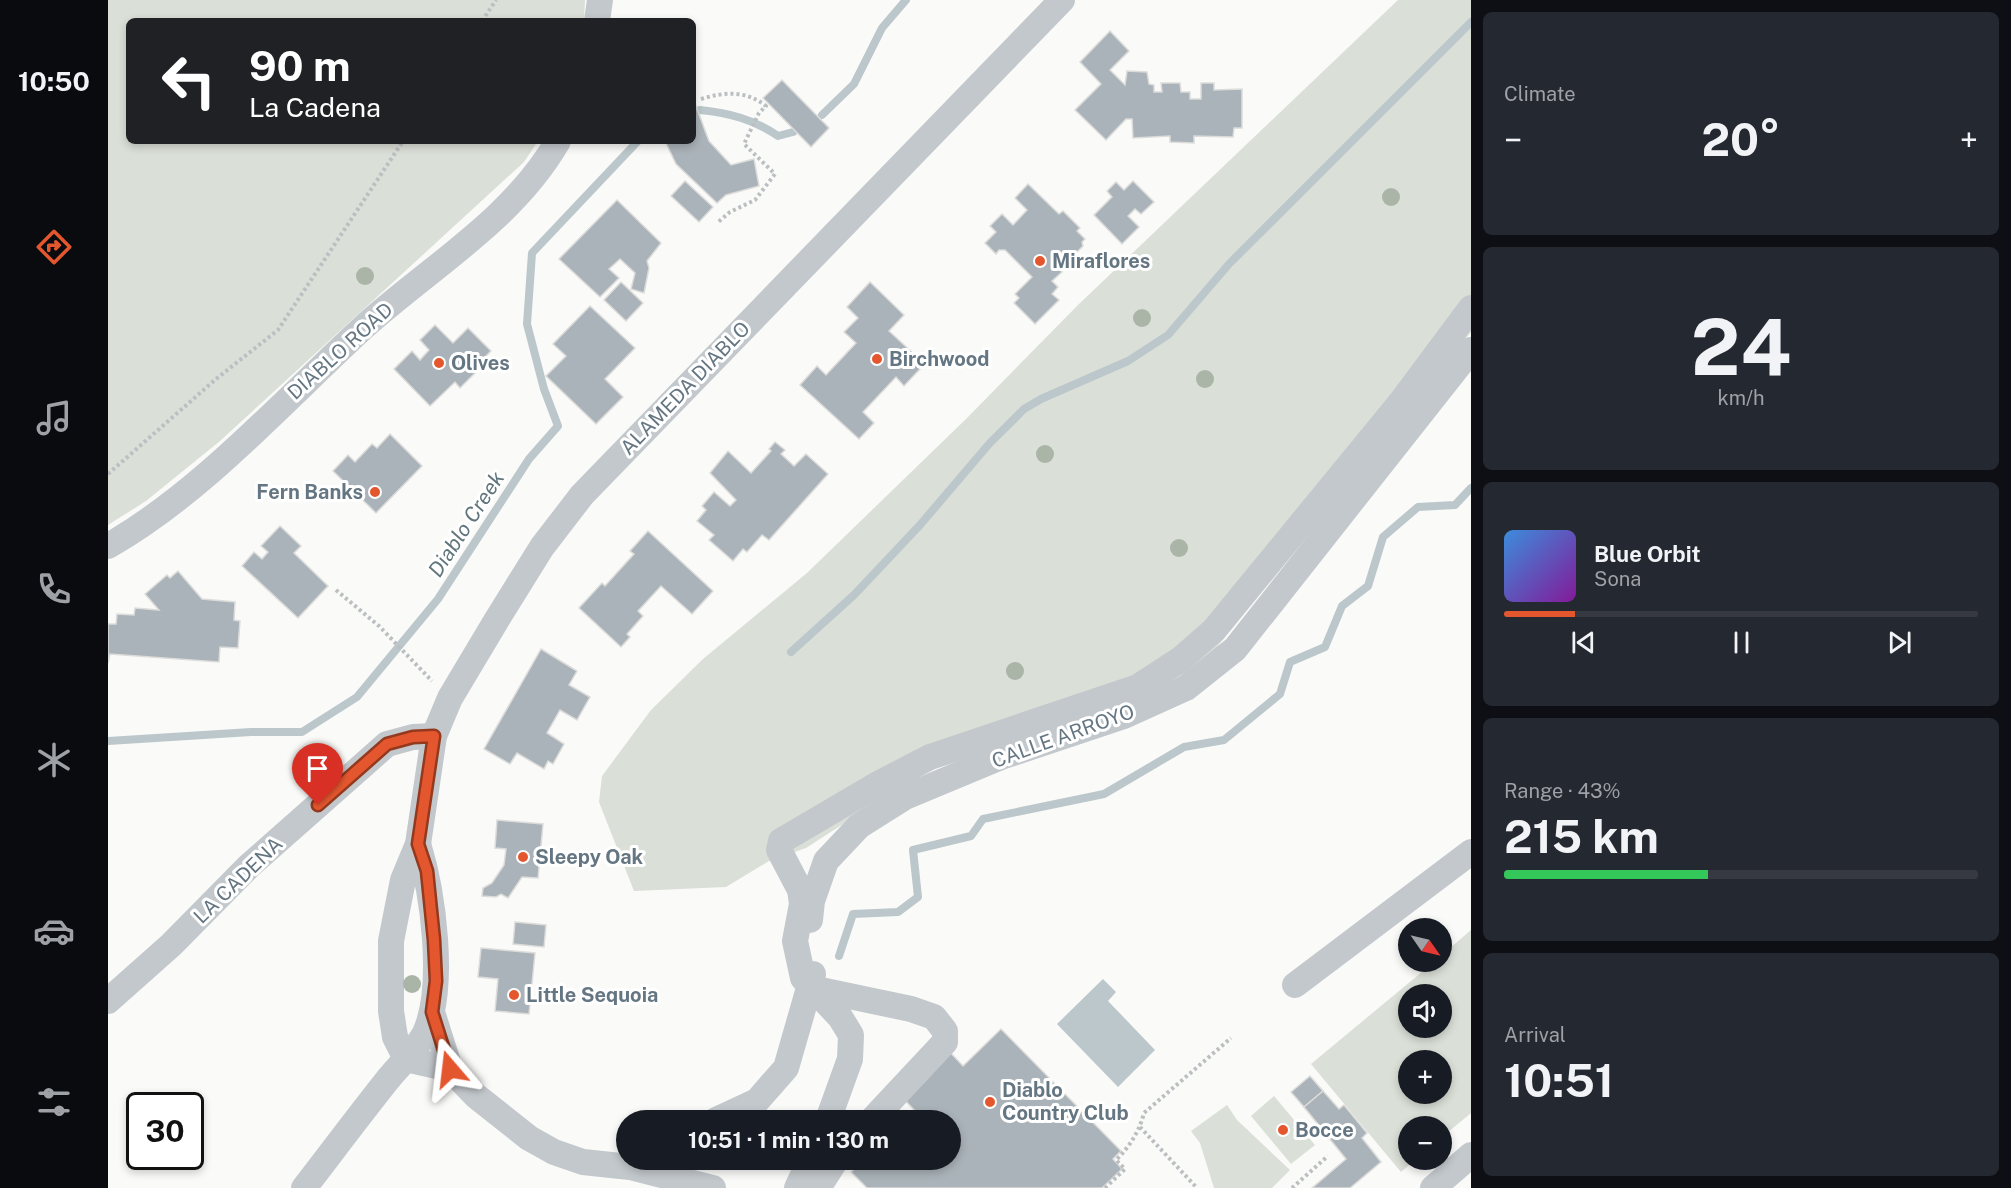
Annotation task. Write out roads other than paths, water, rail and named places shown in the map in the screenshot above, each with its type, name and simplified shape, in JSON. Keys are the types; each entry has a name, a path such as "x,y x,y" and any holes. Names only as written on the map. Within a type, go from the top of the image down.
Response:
{"street":[{"path":"597,18 600,0"},
{"name":"ALAMEDA DIABLO","path":"406,1059 395,1037 391,1011 390,941 403,880 418,844 434,736 450,698 496,621 542,547 582,495 1062,0"},
{"name":"DIABLO ROAD","path":"108,546 176,498 213,467 368,324 501,212 545,162 556,144"},
{"path":"832,1110 850,1059 851,1035 840,1017 803,978 795,941 802,904 800,890 779,850 782,841 878,784 930,757 1138,687 1181,659 1214,630 1401,402 1471,308"},
{"name":"CALLE ARROYO","path":"738,1110 757,1101 786,1068 813,978 808,942 812,901 826,861 859,826 905,797 1001,757 1124,716 1186,688 1235,648 1471,350"},
{"name":"LA CADENA","path":"108,1001 171,945 249,866 387,744 413,737 434,736"},
{"name":"ALAMEDA DIABLO","path":"304,1188 387,1080 406,1059 424,1034 432,1012 436,981 434,940 427,871 418,844"},
{"path":"1295,985 1471,852"},
{"path":"811,988 911,1009 934,1017 945,1031 945,1042 881,1110"},
{"name":"ALAMEDA DIABLO","path":"432,1012 450,1069"},
{"path":"406,1059 450,1069 485,1103 530,1138 554,1152 584,1162 616,1163"},
{"path":"1433,1188 1471,1155"},
{"path":"658,1170 713,1188"},
{"path":"797,1188 805,1170"},
{"path":"818,1188 830,1170"}],"waterway":[{"name":"Diablo Creek","path":"822,115 854,84 882,28 906,0"},
{"path":"791,652 854,595 920,525 989,444 1024,409 1041,399 1128,361 1168,335 1229,264 1471,22"},
{"name":"Diablo Creek","path":"700,110 740,118 759,125 778,136 793,132"},
{"name":"Diablo Creek","path":"108,741 251,732 302,732 357,697 438,599 529,459 558,426 544,389 527,324 532,253 635,144"},
{"path":"839,956 853,914 898,912 918,897 913,850 971,836 983,819 1104,794 1184,747 1224,740 1280,694 1290,662 1325,647 1342,606 1368,586 1383,537 1418,507 1455,505 1471,488"}],"place":[{"name":"Miraflores","path":"1040,261"},
{"name":"Birchwood","path":"877,359"},
{"name":"Olives","path":"439,363"},
{"name":"Fern Banks","path":"375,492"},
{"name":"Sleepy Oak","path":"523,857"},
{"name":"Little Sequoia","path":"514,995"},
{"name":"Diablo Country Club","path":"990,1102"},
{"name":"Bocce","path":"1283,1130"}]}
